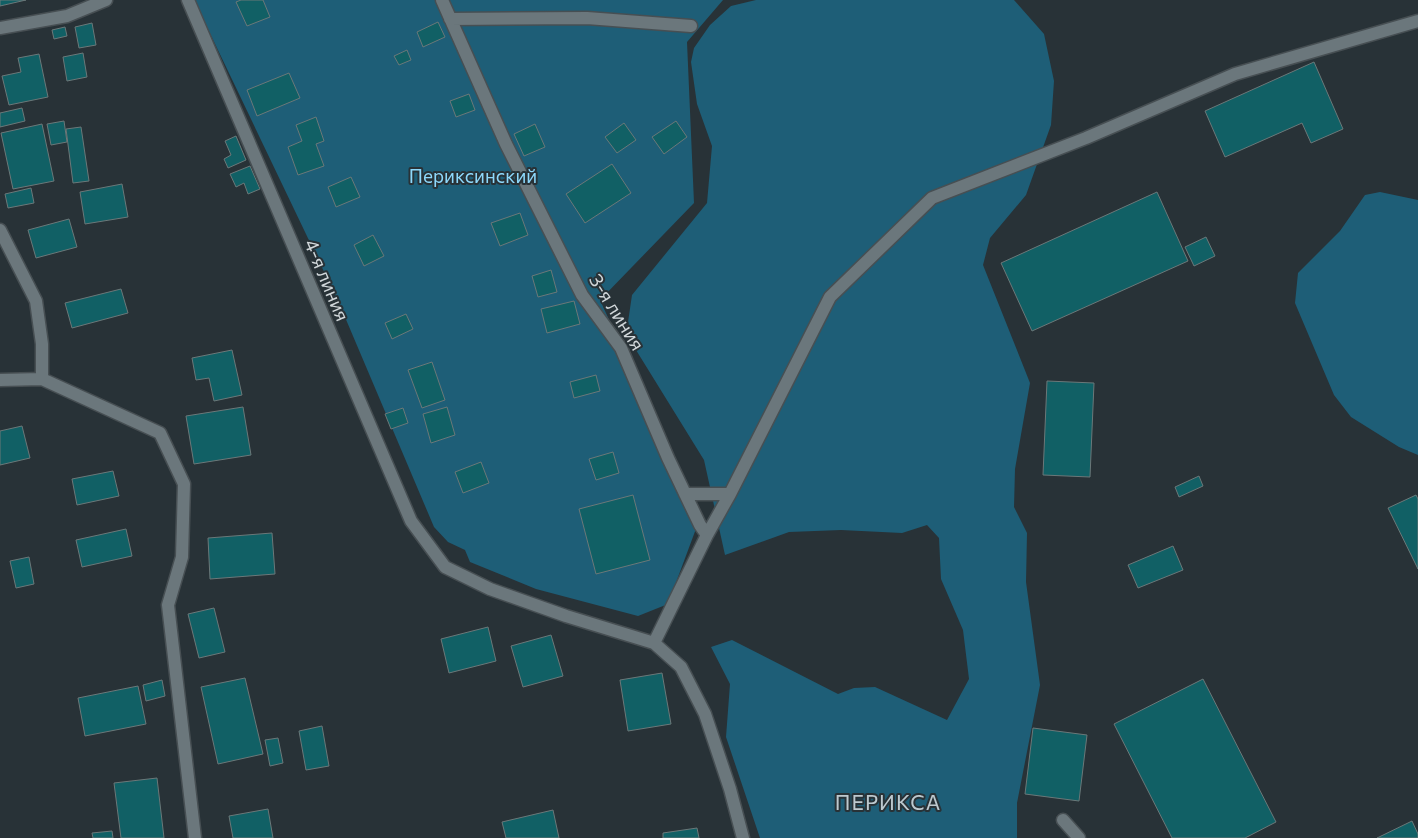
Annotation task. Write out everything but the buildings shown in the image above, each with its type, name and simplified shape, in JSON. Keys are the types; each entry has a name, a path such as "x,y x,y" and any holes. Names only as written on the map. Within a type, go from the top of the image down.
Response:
{"street":[{"path":"0,28 67,16 106,0"},
{"name":"4-я линия","path":"188,0 411,521 445,567 490,589 566,616 654,643"},
{"name":"3-я линия","path":"442,0 506,144 582,295 621,348 706,535"},
{"path":"450,19 587,18 692,26"},
{"path":"743,838 730,789 705,714 681,667 654,643 706,535 730,494 830,297 932,198 1086,138 1236,74 1418,21"},
{"path":"0,230 36,301 42,344 42,379"},
{"path":"0,380 42,379 160,433 184,484 182,557 168,605 195,838"},
{"path":"686,494 730,494"},
{"path":"1063,820 1079,838"}],"green space":[{"name":"Периксинский","path":"194,0 723,0 687,42 694,203 600,300 700,518 668,604 638,616 536,589 470,562 465,550 448,542 434,527 339,303"},
{"path":"756,0 1014,0 1044,34 1054,81 1051,125 1026,195 990,238 983,265 1030,383 1015,469 1014,507 1027,533 1026,582 1040,685 1017,803 1017,838 760,838 726,737 730,684 711,647 732,640 838,694 854,688 875,687 947,720 969,679 963,630 941,579 939,538 927,525 902,533 841,530 789,532 725,555 704,460 636,350 628,322 632,295 707,203 712,146 697,104 691,62 694,48 710,25 731,6"},
{"path":"1380,192 1418,200 1418,455 1399,447 1351,417 1334,395 1295,303 1298,273 1340,231 1365,195"}],"district":[{"name":"ПЕРИКСА","path":"888,803"}]}
